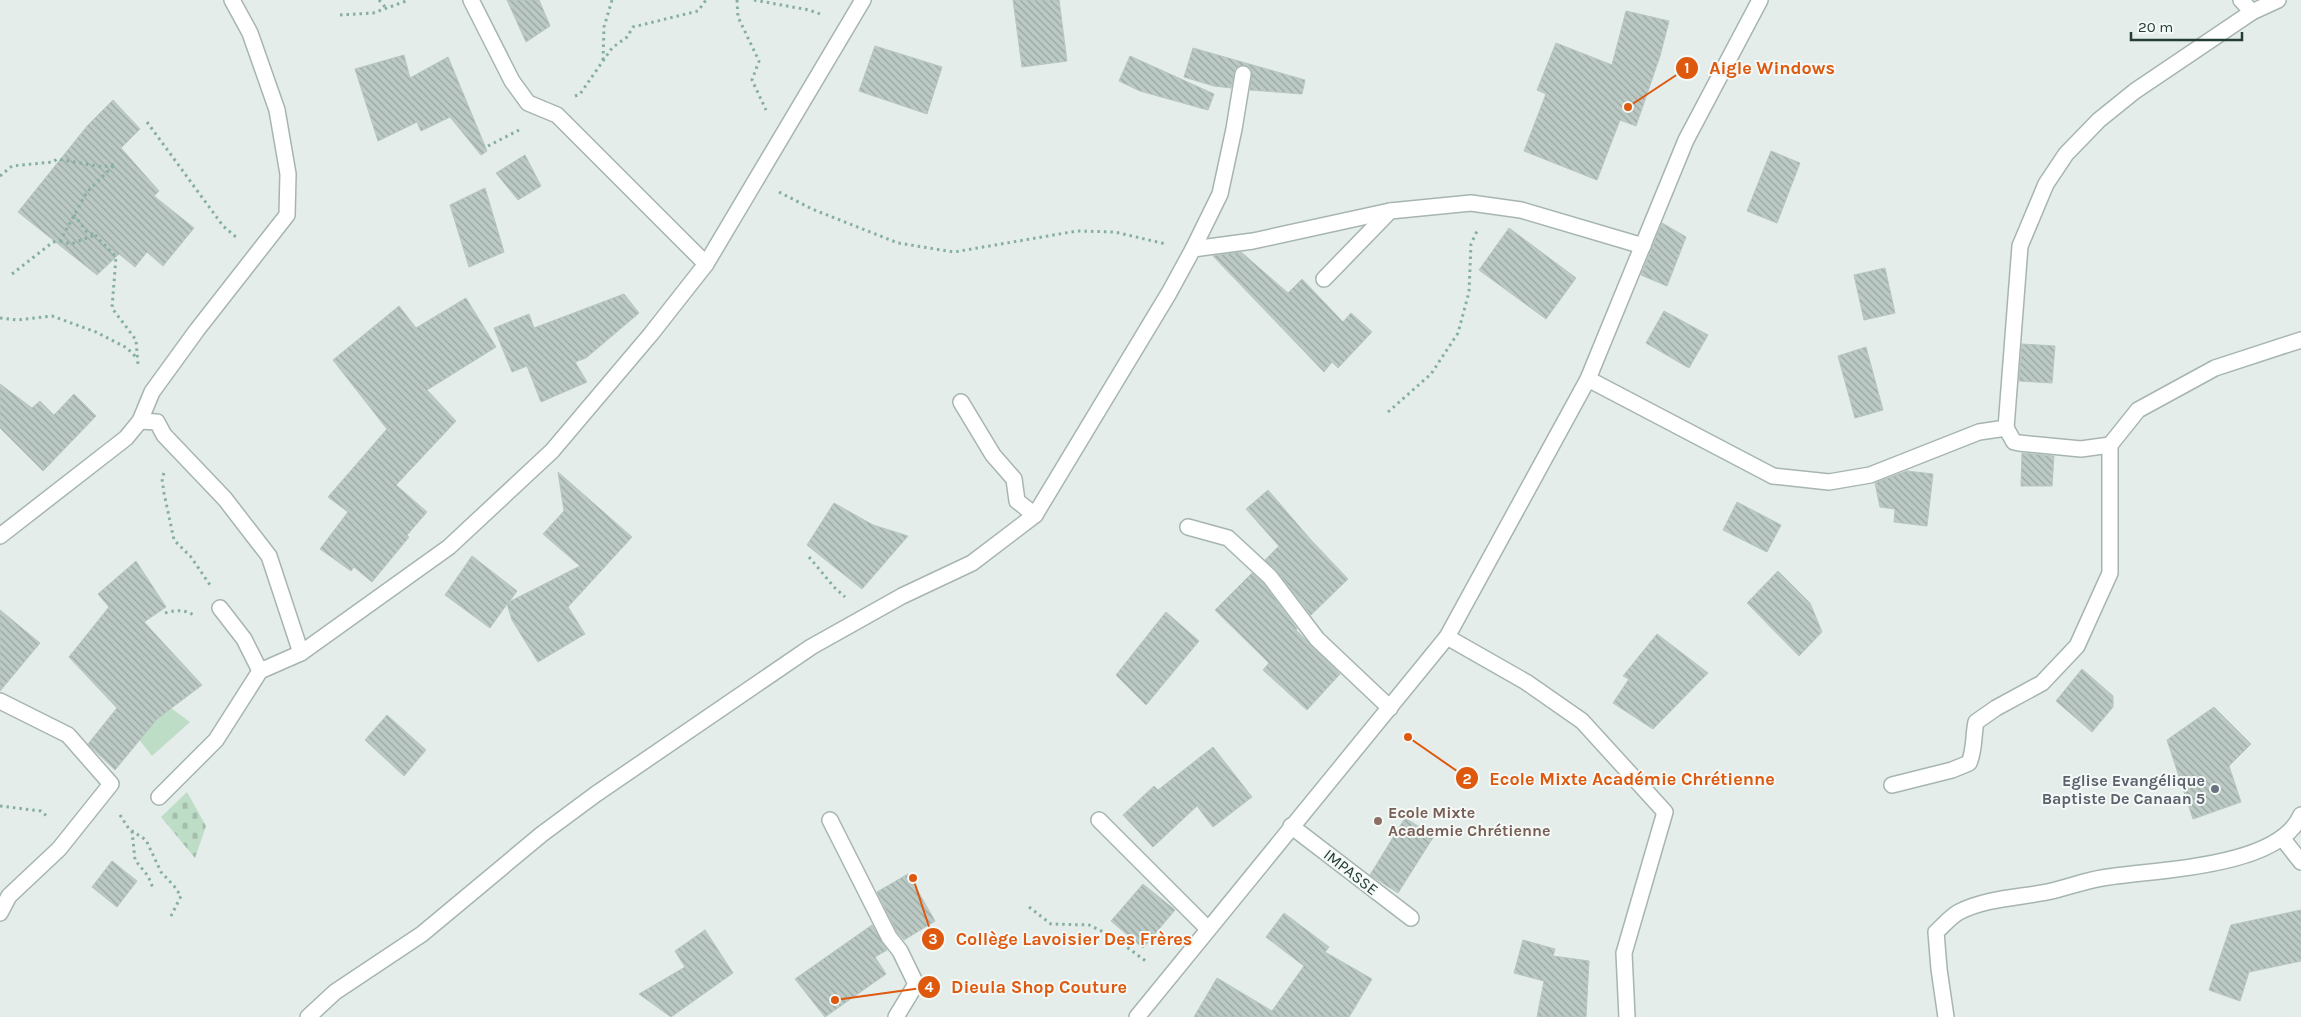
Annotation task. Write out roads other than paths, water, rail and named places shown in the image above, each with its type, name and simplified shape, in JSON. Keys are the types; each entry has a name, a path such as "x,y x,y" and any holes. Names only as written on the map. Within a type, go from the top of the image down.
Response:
{"street":[{"path":"0,536 126,438 140,421 152,392 287,214 288,174 277,110 250,33 232,0"},
{"path":"471,0 512,81 528,103 557,116 706,264"},
{"path":"160,797 216,740 260,671 301,653 449,547 552,451 651,334 706,264 752,188 757,175 780,141 863,0"},
{"path":"1137,1017 1447,637 1588,380 1686,140 1760,0"},
{"path":"2240,0 2252,12"},
{"path":"2110,445 2081,448 2014,442 2006,428 2020,246 2046,184 2066,154 2099,120 2135,91 2252,12 2278,0"},
{"path":"308,1017 335,992 422,934 542,834 596,794 811,647 867,615 972,563 1036,514 1169,293 1220,194 1234,129 1243,74"},
{"path":"1193,249 1253,241 1390,211 1471,203 1521,210 1643,246"},
{"path":"1324,279 1390,211"},
{"path":"1892,785 1952,770 1969,763 1974,749 1976,722 1996,708 2042,683 2078,646 2110,573 2110,445 2138,410 2215,368 2301,340"},
{"path":"1588,380 1773,476 1829,482 1870,474 1979,432 2006,428"},
{"path":"961,402 993,455 1014,479 1017,501 1036,514"},
{"path":"140,421 157,422 164,435 172,441 225,499 269,556 301,653"},
{"path":"1188,527 1228,538 1270,577 1317,639 1390,708"},
{"path":"220,608 244,639 260,671"},
{"path":"1447,637 1526,682 1582,721 1665,812 1624,953 1626,1017"},
{"path":"0,701 68,735 111,784 59,848 10,896 0,913"},
{"path":"1946,1017 1936,932 1957,913 1997,899 2046,892 2102,878 2176,870 2246,855 2283,839 2298,823 2301,815"},
{"path":"830,820 885,929 900,951 916,984 896,1017"},
{"path":"1099,820 1208,929"},
{"name":"IMPASSE","path":"1291,826 1411,918"},
{"path":"2283,839 2301,862"}],"place":[{"name":"Aigle Windows","path":"1628,107"},
{"name":"Ecole Mixte Académie Chrétienne","path":"1408,737"},
{"name":"Eglise Evangélique Baptiste De Canaan 5","path":"2215,789"},
{"name":"Ecole Mixte Academie Chrétienne","path":"1378,821"},
{"name":"Collège Lavoisier Des Frères","path":"913,878"},
{"name":"Dieula Shop Couture","path":"835,1000"}]}
